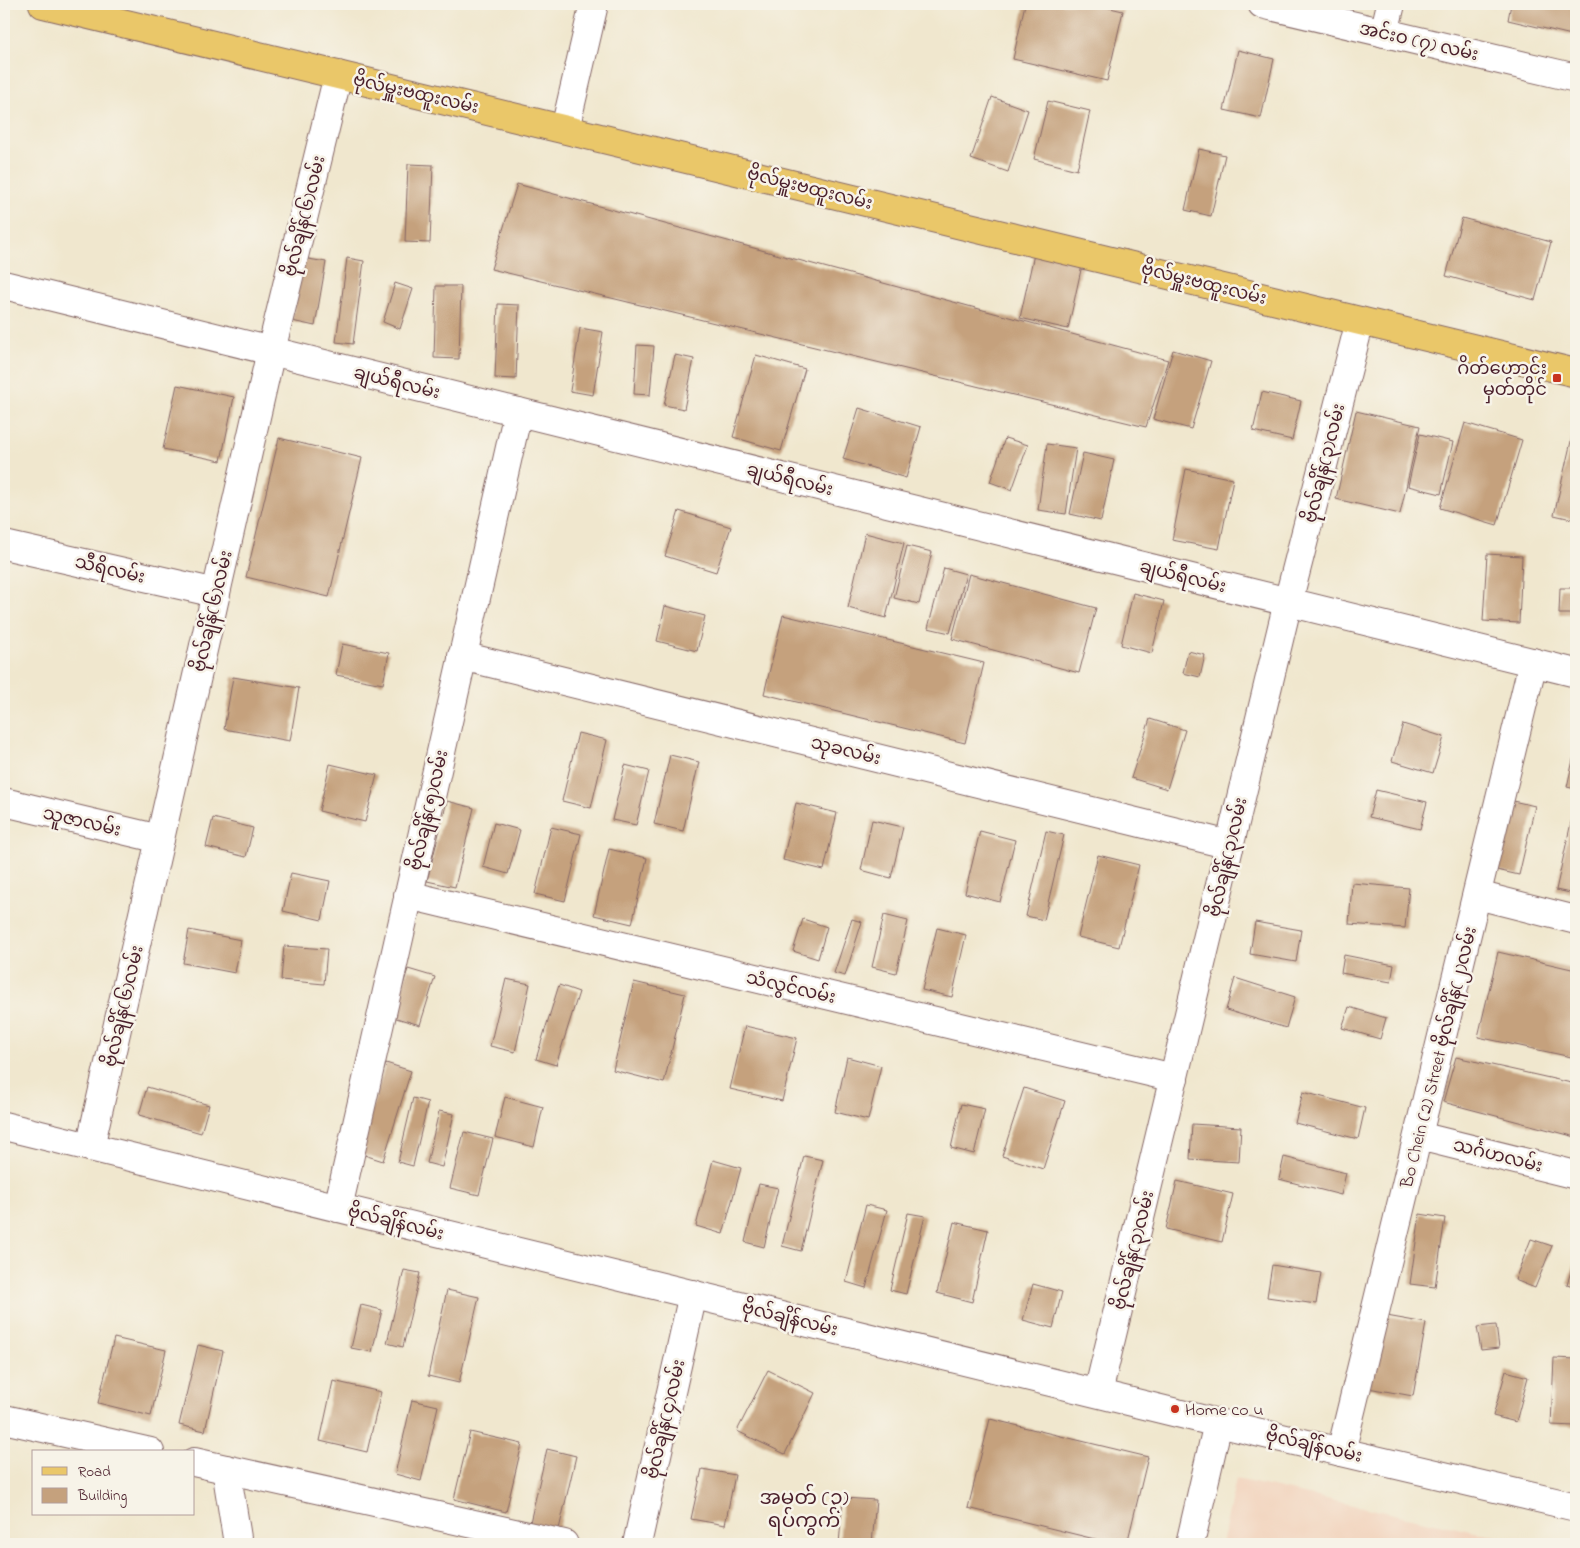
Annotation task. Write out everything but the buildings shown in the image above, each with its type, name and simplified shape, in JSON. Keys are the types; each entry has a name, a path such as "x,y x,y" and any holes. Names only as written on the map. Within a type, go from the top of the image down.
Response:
{"main road":[{"name":"ဗိုလ်မှူးဗထူးလမ်း","path":"43,4 1576,373"}],"street":[{"path":"565,129 594,4"},
{"name":"အင်းဝ (၇) လမ်း","path":"1262,4 1576,78"},
{"path":"1384,33 1391,4"},
{"name":"ဗိုလ်ချိန်(၆)လမ်း","path":"90,1147 271,351 338,74"},
{"name":"ချယ်ရီလမ်း","path":"4,285 1576,673"},
{"name":"ဗိုလ်ချိန်(၃)လမ်း","path":"1098,1393 1288,602 1360,320"},
{"name":"ဗိုလ်ချိန်(၅)လမ်း","path":"338,1208 518,412"},
{"name":"သီရိလမ်း","path":"4,545 216,593"},
{"name":"သုခလမ်း","path":"462,656 1230,845"},
{"name":"Bo Chein (2) Street ဗိုလ်ချိန်(၂)လမ်း","path":"1342,1452 1533,662"},
{"name":"သူဇာလမ်း","path":"4,802 160,839"},
{"name":"သံလွင်လမ်း","path":"408,895 1174,1078"},
{"path":"1477,895 1576,920"},
{"name":"ဗိုလ်ချိန်လမ်း","path":"4,1126 1218,1423 1576,1507"},
{"name":"သင်္ဂဟလမ်း","path":"1419,1136 1576,1175"},
{"name":"ဗိုလ်ချိန်(၄)လမ်း","path":"637,1544 693,1294"},
{"path":"4,1419 141,1450"},
{"path":"1190,1544 1218,1423"},
{"path":"195,1462 564,1544"},
{"path":"226,1469 238,1544"}],"shaded area":[{"path":"1236,1479 1529,1544 1222,1544"}],"place":[{"name":"ဂိတ်ဟောင်း မှတ်တိုင်","path":"1557,378"},
{"name":"Home co u","path":"1175,1409"}],"district":[{"name":"အမှတ် (၃) ရပ်ကွက်","path":"804,1508"}]}
